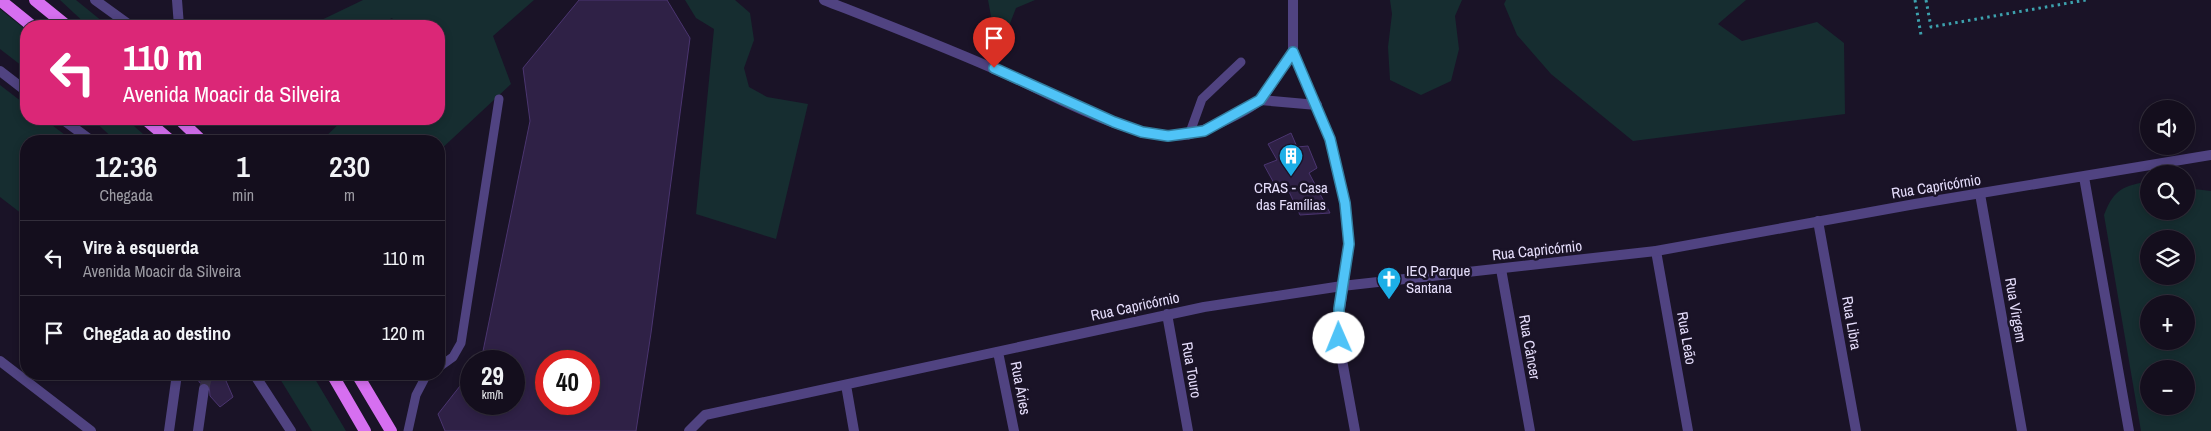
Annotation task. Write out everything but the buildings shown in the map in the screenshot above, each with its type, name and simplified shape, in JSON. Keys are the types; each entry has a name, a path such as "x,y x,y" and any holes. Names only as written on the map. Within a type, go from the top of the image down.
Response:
{"main road":[{"path":"0,0 25,20"},
{"path":"35,0 60,20"},
{"path":"152,125 164,135"},
{"path":"335,380 365,431"},
{"path":"361,380 391,431"}],"street":[{"path":"95,0 123,20"},
{"path":"177,0 179,20"},
{"path":"824,0 994,68 1114,122 1168,136 1189,135 1204,131 1260,100 1293,52"},
{"path":"1293,0 1293,52 1317,105 1335,155 1345,203 1349,244 1342,286 1339,338 1355,431"},
{"path":"0,71 20,86"},
{"path":"1260,100 1317,105"},
{"path":"70,125 84,135"},
{"name":"Rua Capricórnio","path":"689,431 705,415 1167,314 1230,302 1342,286 1656,251 1818,221 2211,155"},
{"path":"2084,177 2129,431"},
{"name":"Rua Virgem","path":"1980,194 2022,431"},
{"name":"Rua Libra","path":"1818,221 1856,431"},
{"name":"Rua Leão","path":"1656,251 1688,431"},
{"name":"Rua Câncer","path":"1500,269 1530,431"},
{"name":"Rua Touro","path":"1167,314 1188,431"},
{"name":"Rua Áries","path":"998,352 1014,431"},
{"path":"0,361 20,376"},
{"path":"25,380 91,431"},
{"path":"169,431 176,380"},
{"path":"258,380 291,431"},
{"path":"846,385 854,431"},
{"path":"198,431 204,389"}],"lane":[{"path":"1189,135 1202,99 1241,62"},
{"path":"445,363 453,357 461,343 499,99"},
{"path":"408,431 416,395 425,380"}],"path":[{"path":"1915,0 1922,35"},
{"path":"1926,0 1931,27 2086,0"}],"green space":[{"path":"60,0 76,0 101,20 82,20"},
{"path":"363,0 534,0 493,36 511,84 445,145 445,135 327,135 338,125 445,125 445,20 394,20 392,18 388,20 321,20"},
{"path":"685,0 735,0 750,13 754,40 744,68 749,87 767,97 808,104 776,239 696,214 714,29 696,18"},
{"path":"988,0 1035,0 1016,8 998,54"},
{"path":"1390,0 1462,0 1455,16 1459,49 1451,81 1421,95 1390,80 1388,47 1392,14"},
{"path":"1506,0 1746,0 1718,24 1742,41 1817,22 1844,43 1845,114 1633,141 1551,74 1517,35 1504,4"},
{"path":"0,9 20,25 20,64 0,49"},
{"path":"0,85 20,100 20,125 52,125 65,135 20,135 20,212 0,197"},
{"path":"99,125 133,125 144,135 109,135"},
{"path":"2140,183 2140,220 2195,220 2195,189 2211,191 2211,431 2141,431 2104,215 2114,196 2129,186"},
{"path":"281,380 316,380 346,431 312,431"}],"tunnel":[{"path":"204,389 206,380"}],"place":[{"name":"CRAS - Casa das Famílias","path":"1291,177"},
{"name":"IEQ Parque Santana","path":"1389,300"}],"route":[{"path":"994,68 1114,122 1142,132 1168,136 1189,135 1204,131 1260,100 1293,52 1330,139 1345,203 1349,244 1339,309 1339,338"}]}
